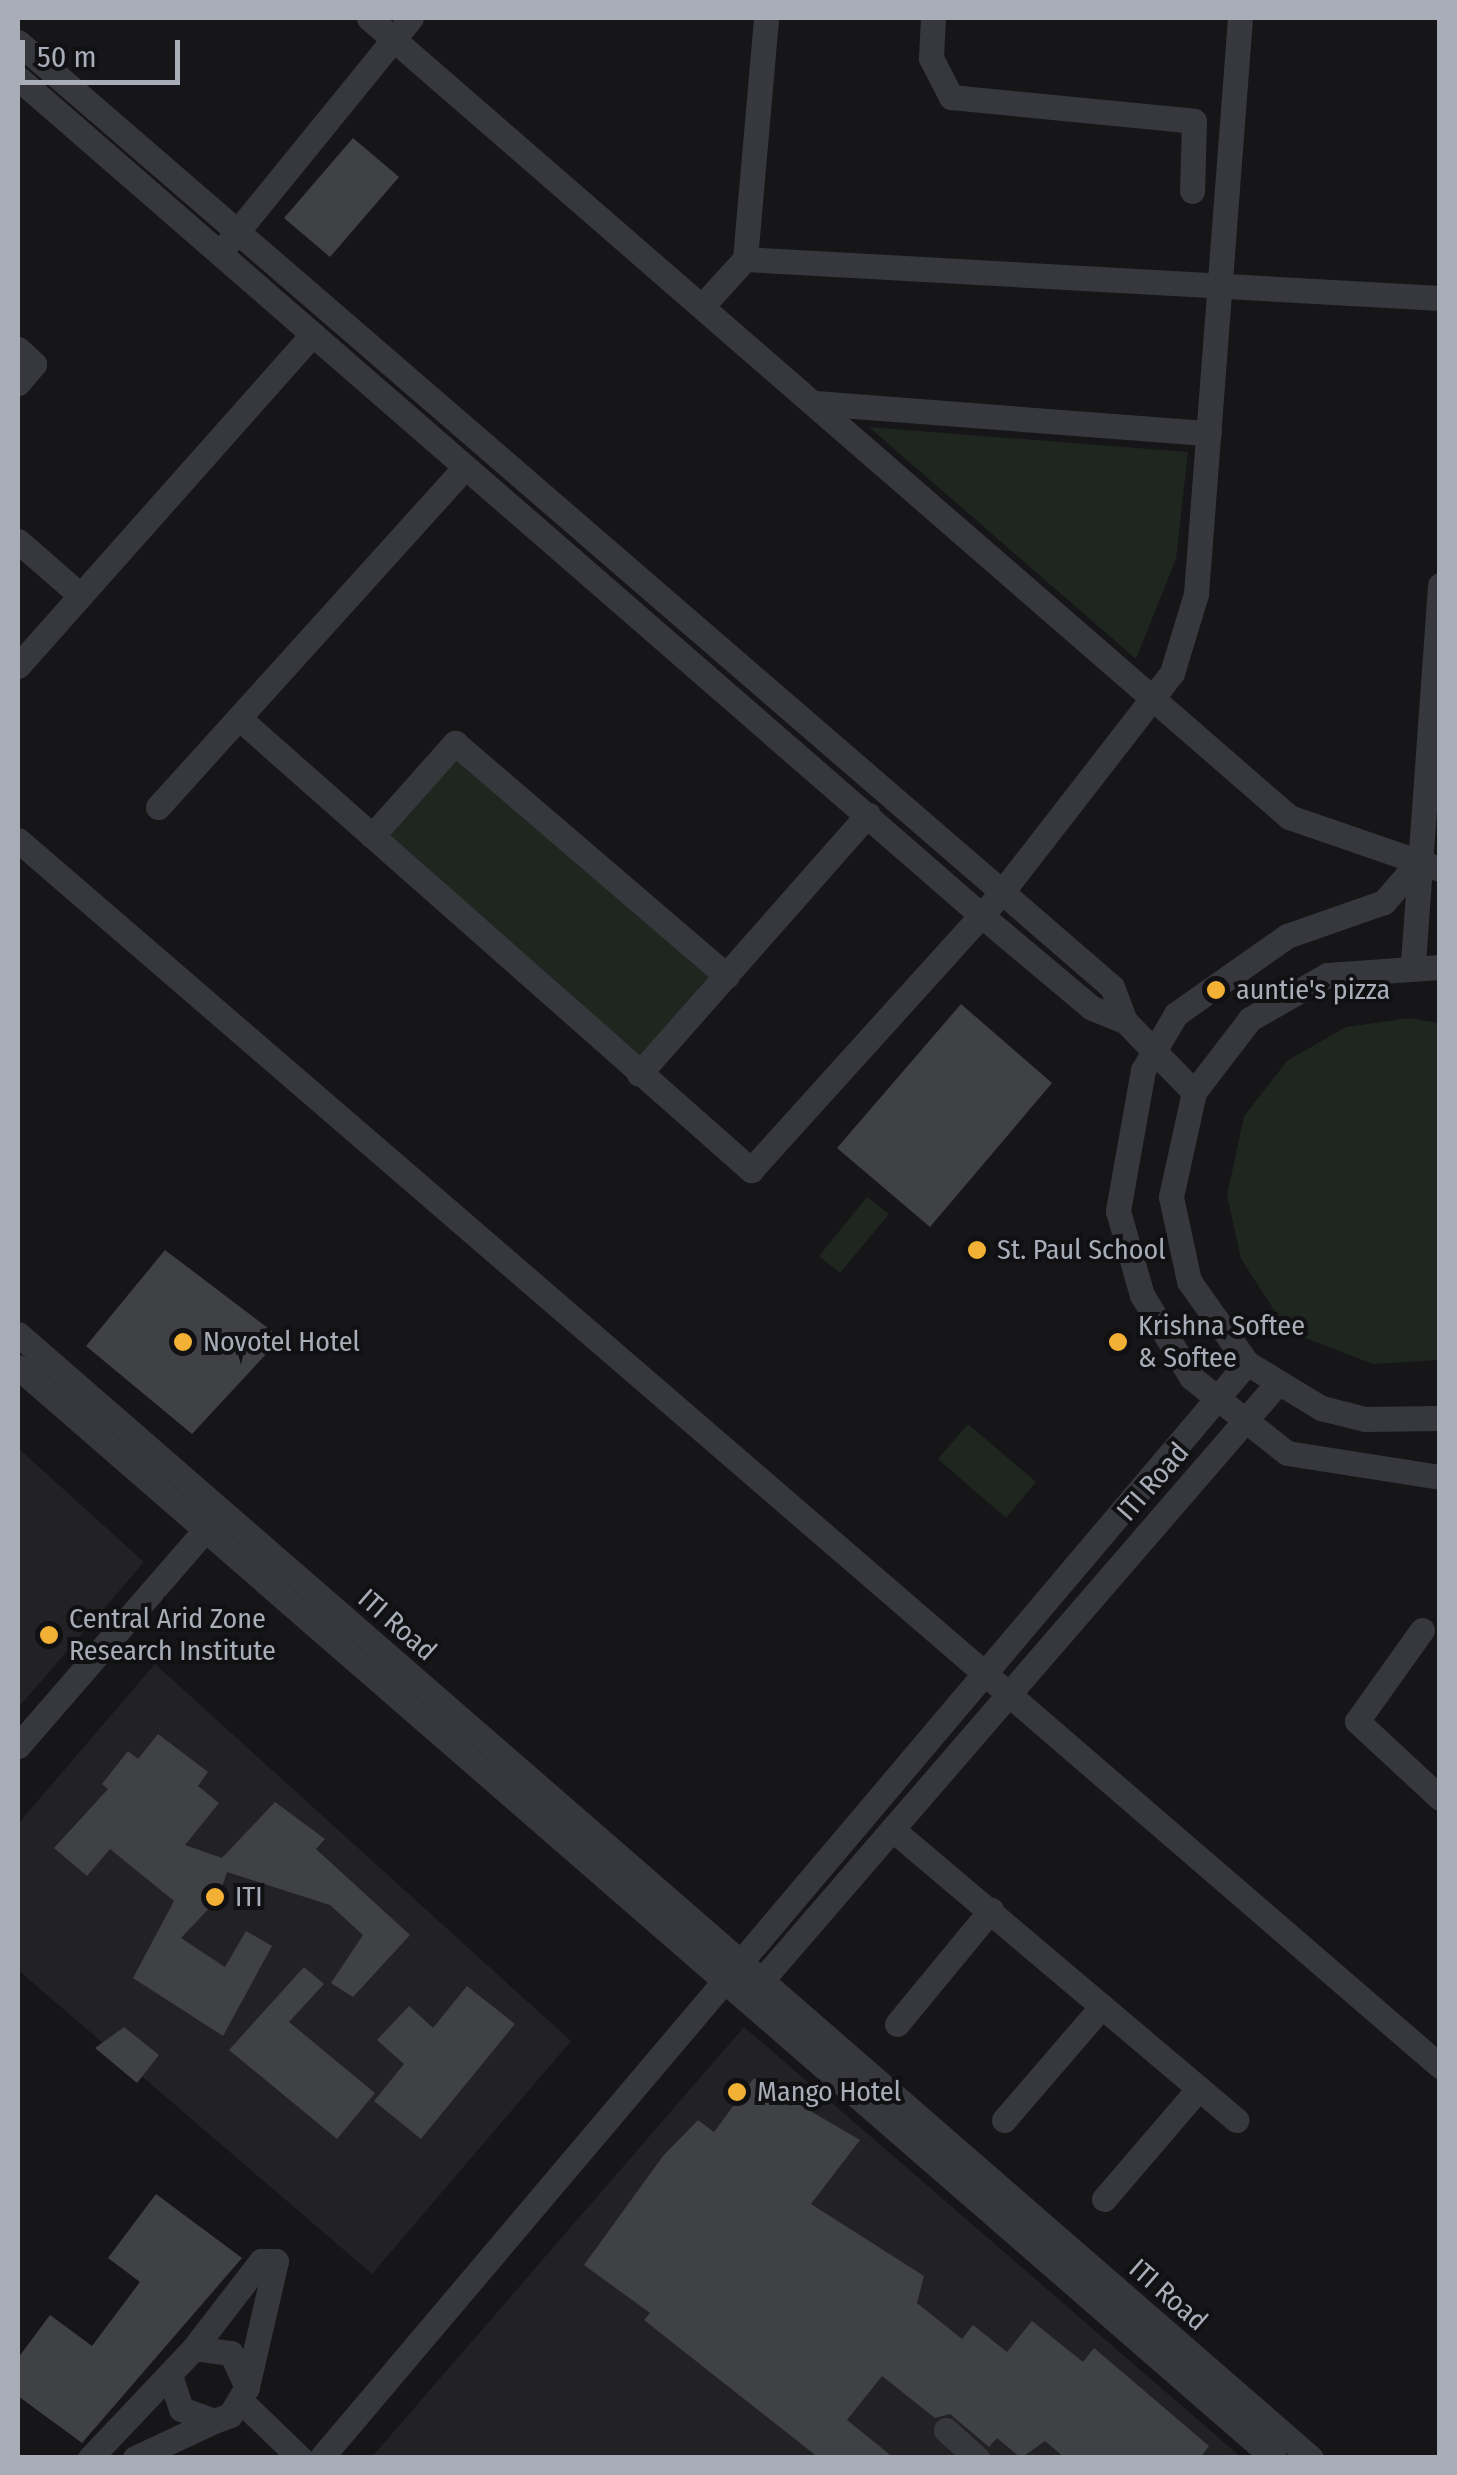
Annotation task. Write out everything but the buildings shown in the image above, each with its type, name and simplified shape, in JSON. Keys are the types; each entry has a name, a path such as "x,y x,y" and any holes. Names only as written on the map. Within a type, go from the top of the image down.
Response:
{"street":[{"path":"369,18 704,304 1289,818 1430,864"},
{"path":"221,251 396,41 410,18"},
{"path":"704,304 746,259 766,18"},
{"path":"933,18 931,58 951,98 1194,121 1192,191"},
{"path":"240,719 750,1170 1002,892 1172,673 1196,594 1240,18"},
{"path":"18,42 1112,987 1125,1021"},
{"path":"18,78 981,915 1092,1008 1125,1021 1194,1092"},
{"path":"746,259 1222,280 1440,298"},
{"path":"18,666 313,334"},
{"path":"18,349 34,364 18,383"},
{"path":"815,403 1209,433"},
{"path":"158,807 465,468"},
{"path":"18,541 80,595"},
{"path":"1413,963 1430,864 1440,585"},
{"path":"372,836 455,743 727,976"},
{"path":"639,1074 868,814"},
{"path":"18,840 1012,1691 1440,2066"},
{"path":"1430,864 1384,902 1245,959 1176,1014 1152,1048 1128,1121 1118,1212 1142,1294 1192,1377 1216,1397 1287,1453 1440,1477"},
{"path":"1440,966 1361,966 1286,993 1218,1052 1194,1092 1171,1197 1188,1281 1248,1364 1276,1385 1365,1420 1440,1418"},
{"name":"ITI Road","path":"18,1334 761,1981 1268,2449"},
{"name":"ITI Road","path":"736,1961 1248,1364"},
{"name":"ITI Road","path":"18,1367 721,1983 1268,2449 1311,2458"},
{"name":"ITI Road","path":"761,1981 1276,1385"},
{"path":"18,1746 204,1530"},
{"path":"1422,1630 1357,1721 1440,1798"},
{"path":"892,1829 1236,2120"},
{"path":"897,2024 991,1910"},
{"path":"321,2458 736,1961"},
{"path":"1004,2120 1102,2006"},
{"path":"1104,2199 1199,2088"},
{"path":"90,2458 170,2378 260,2261 276,2261 245,2394 214,2422 136,2458"},
{"path":"194,2348 231,2353 245,2394 300,2458"},
{"path":"170,2378 181,2409 214,2422"},
{"path":"946,2430 978,2458"}],"shaded area":[{"path":"869,427 1188,452 1176,559 1136,659"},
{"path":"452,754 714,978 644,1059 382,834"},
{"path":"1410,1018 1439,1023 1439,1360 1373,1364 1305,1338 1278,1316 1241,1259 1227,1195 1244,1116 1287,1061 1346,1027"},
{"path":"867,1197 889,1214 840,1273 819,1256"},
{"path":"968,1424 1036,1482 1006,1518 938,1459"},
{"name":"Central Arid Zone Research Institute","path":"18,1448 144,1562 18,1708"},
{"name":"ITI","path":"155,1664 571,2041 372,2274 18,1970 18,1824"},
{"path":"744,2027 1241,2457 371,2458"}],"place":[{"name":"auntie's pizza","path":"1216,990"},
{"name":"St. Paul School","path":"977,1250"},
{"name":"Novotel Hotel","path":"183,1342"},
{"name":"Krishna Softee & Softee","path":"1118,1342"},
{"name":"Central Arid Zone Research Institute","path":"49,1635"},
{"name":"ITI","path":"215,1897"},
{"name":"Mango Hotel","path":"737,2092"}]}
